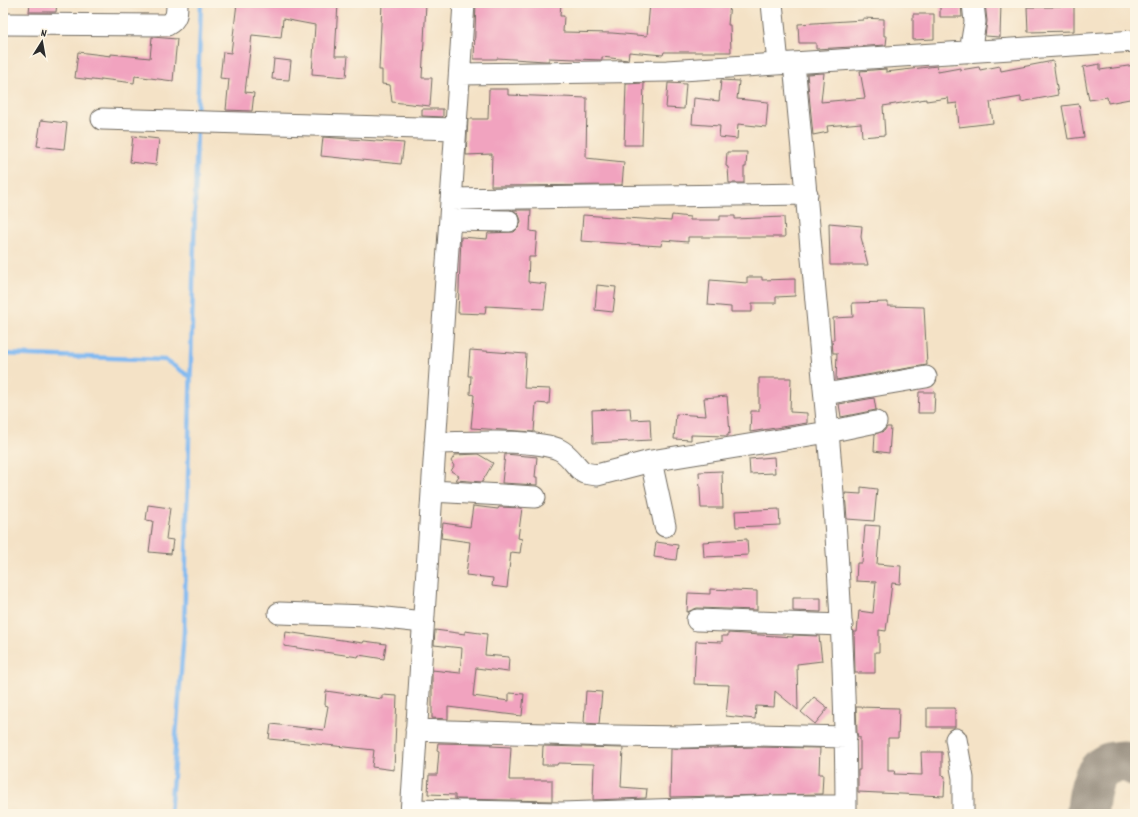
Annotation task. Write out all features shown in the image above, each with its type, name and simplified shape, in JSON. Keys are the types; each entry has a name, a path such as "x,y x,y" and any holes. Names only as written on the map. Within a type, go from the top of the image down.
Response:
{"street":[{"path":"3,24 167,25 173,22 176,18 177,3"},
{"path":"464,3 416,730 412,812 561,813 776,806 846,810 846,737 842,625 825,394 807,194 786,64 772,3"},
{"path":"970,52 975,22 973,3"},
{"path":"460,74 667,71 1135,41"},
{"path":"102,119 197,120 456,129"},
{"path":"451,199 807,194"},
{"path":"450,220 509,221"},
{"path":"825,394 926,378"},
{"path":"435,443 517,443 552,447 561,450 571,458 578,469 590,475 597,475 651,461 828,432 876,422"},
{"path":"651,461 665,526"},
{"path":"432,491 535,497"},
{"path":"279,613 367,616 424,622"},
{"path":"697,620 842,625"},
{"path":"416,730 649,736 756,735 846,737"},
{"path":"956,740 963,778 964,814"}],"building":[{"path":"30,3 57,3 56,12 29,12"},
{"path":"237,3 270,3 292,6 293,3 338,3 335,56 348,56 346,77 312,74 315,25 283,19 281,38 252,35 245,92 254,93 252,111 226,110 229,79 220,78 223,52 231,53"},
{"path":"382,3 426,3 422,78 432,78 430,106 392,102 390,85 382,84 382,70 379,70"},
{"path":"476,3 561,3 560,16 564,16 563,32 612,33 647,36 650,3 730,3 728,25 730,25 731,52 664,52 663,55 629,52 628,60 602,57 602,60 549,58 549,61 497,58 474,59"},
{"path":"940,3 961,3 962,17 940,17"},
{"path":"985,3 1001,3 1000,37 985,36 987,21"},
{"path":"1074,6 1074,31 1028,32 1027,7"},
{"path":"913,14 934,14 934,39 913,40"},
{"path":"863,18 884,19 884,36 887,36 886,45 816,49 816,43 799,43 798,24 863,20"},
{"path":"152,37 177,39 173,81 135,76 134,83 75,78 78,52 111,56 111,54 150,58"},
{"path":"274,59 291,61 289,80 272,79"},
{"path":"1053,61 1058,95 1021,102 1021,97 990,102 993,123 959,127 957,103 949,104 948,98 926,101 926,99 883,106 885,135 862,137 861,123 827,126 828,132 813,135 807,74 824,73 821,102 865,98 860,71 886,69 886,72 937,66 938,72 960,68 960,70 979,67 980,70 1000,66 1001,71"},
{"path":"1100,64 1100,70 1135,65 1135,98 1108,103 1107,97 1089,100 1083,67"},
{"path":"721,80 739,81 737,99 768,102 766,127 738,124 737,139 719,137 720,126 692,124 694,98 719,101"},
{"path":"644,83 642,145 624,145 626,84"},
{"path":"668,83 686,84 684,109 666,108"},
{"path":"489,89 508,89 508,95 587,98 586,158 624,162 622,185 491,186 492,154 466,155 468,119 488,119"},
{"path":"1079,104 1084,137 1068,139 1062,106"},
{"path":"422,109 443,109 443,117 422,116"},
{"path":"41,120 67,123 64,149 37,146"},
{"path":"133,136 159,139 156,165 130,162"},
{"path":"323,137 404,143 401,164 321,156"},
{"path":"727,152 747,152 746,167 744,167 744,183 729,183 728,167 726,166"},
{"path":"513,210 531,210 530,231 537,232 535,257 529,257 528,282 547,284 544,309 486,306 485,314 458,313 461,237 487,239 488,233 514,232 519,227 521,221 519,215"},
{"path":"583,215 671,221 672,215 690,217 690,220 720,220 720,216 735,216 735,219 784,217 785,237 688,237 688,242 662,240 661,246 581,241"},
{"path":"829,223 862,226 861,237 868,265 830,265"},
{"path":"747,277 762,277 762,280 795,279 795,296 776,297 776,303 752,303 752,312 731,312 731,307 708,305 710,280 747,283"},
{"path":"597,285 616,287 613,312 595,310"},
{"path":"888,302 888,306 924,307 927,365 836,380 837,353 833,353 833,318 853,317 852,303"},
{"path":"470,350 526,354 524,388 550,389 549,404 536,403 534,432 471,428 474,395 470,394 471,376 468,376"},
{"path":"759,378 791,378 790,412 807,413 807,423 750,432 751,411 759,411"},
{"path":"919,392 935,392 934,413 918,413"},
{"path":"727,396 730,434 728,433 728,436 691,435 691,440 674,439 676,414 706,416 704,398"},
{"path":"874,398 876,410 841,417 839,404"},
{"path":"630,408 631,420 650,419 651,440 593,443 592,410"},
{"path":"887,427 891,427 889,453 874,451 875,434 884,431"},
{"path":"478,454 493,463 482,482 456,480 459,476 451,471 454,466 451,461 455,455"},
{"path":"505,454 537,457 535,477 537,477 537,485 502,483"},
{"path":"774,457 775,473 750,474 749,459"},
{"path":"722,471 723,508 701,508 699,472"},
{"path":"861,487 877,489 874,521 847,519 845,493 861,494"},
{"path":"148,505 170,508 166,539 173,540 171,554 149,552 153,521 146,520"},
{"path":"473,506 498,509 499,507 522,508 518,538 522,539 520,553 511,552 507,588 492,586 493,578 466,575 470,542 441,538 443,523 470,527"},
{"path":"779,509 780,525 736,527 735,511"},
{"path":"865,525 880,526 877,564 901,566 900,584 892,583 886,631 879,630 879,652 875,652 875,673 855,673 854,632 857,632 859,611 873,613 876,582 856,581 857,563 862,563"},
{"path":"747,539 748,555 704,557 703,542"},
{"path":"656,542 678,545 676,560 654,557"},
{"path":"710,589 757,591 757,610 697,608 687,612 688,593 710,594"},
{"path":"793,598 821,598 821,612 793,611"},
{"path":"435,630 465,634 465,631 487,634 485,655 509,657 508,672 476,668 473,696 509,701 509,693 524,694 522,716 448,707 448,719 432,718 432,670 460,673 462,648 434,645"},
{"path":"286,632 363,643 364,641 386,644 384,659 359,655 358,657 284,646"},
{"path":"728,633 793,637 793,635 819,636 822,661 797,664 798,710 775,691 774,707 756,706 755,719 726,716 729,685 694,684 696,641 722,642 722,636 728,636"},
{"path":"326,691 382,699 382,695 397,696 394,770 372,767 374,750 269,739 271,724 324,730 328,706 325,705"},
{"path":"586,691 602,692 599,724 584,723"},
{"path":"814,697 828,708 815,724 801,712"},
{"path":"856,707 899,708 898,738 888,738 888,771 895,771 894,774 922,775 921,752 942,752 942,775 945,776 944,796 858,792 860,737 858,737 857,733"},
{"path":"927,708 955,708 955,727 927,727"},
{"path":"438,743 491,744 491,746 511,747 509,780 552,780 552,801 455,799 455,795 428,794 429,775 437,775 439,751 437,750"},
{"path":"543,746 623,748 621,787 647,789 646,798 593,800 594,764 558,763 557,765 542,765"},
{"path":"756,747 820,748 819,774 823,774 822,794 670,797 671,749"}],"waterway":[{"path":"197,117 201,3"},
{"path":"170,814 184,633 197,127"},
{"path":"3,354 165,360 189,376"}],"taxiway":[{"path":"1087,814 1093,781 1102,768 1108,764 1124,761 1135,765"}]}
